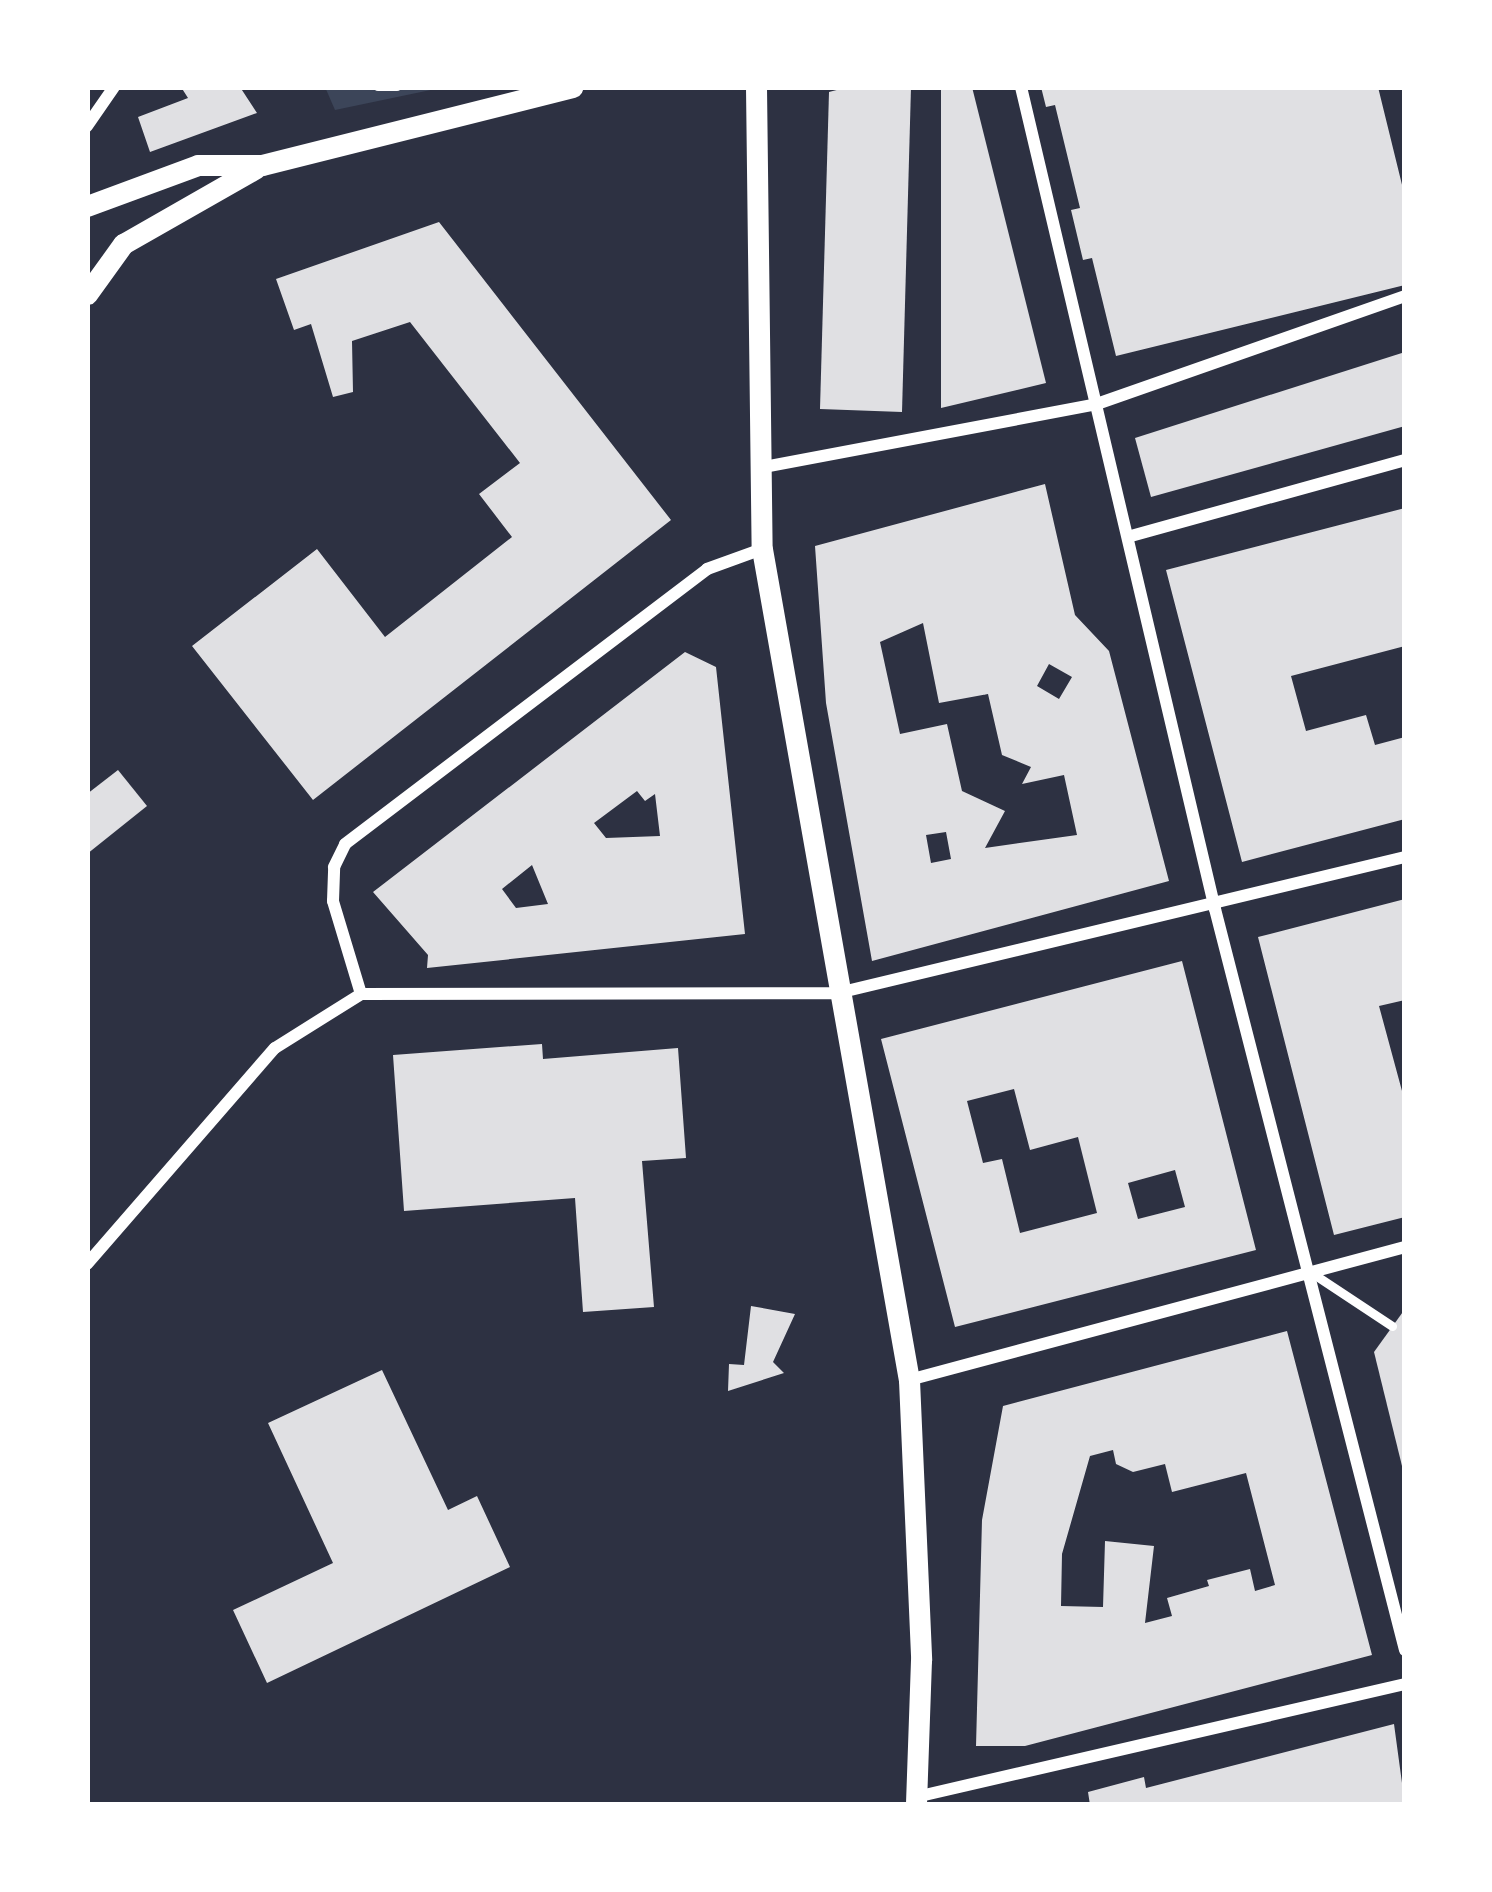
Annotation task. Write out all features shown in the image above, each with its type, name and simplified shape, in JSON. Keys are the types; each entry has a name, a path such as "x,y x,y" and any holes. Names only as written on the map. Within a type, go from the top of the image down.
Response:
{"street":[{"path":"87,125 114,87"},
{"path":"87,206 198,165 262,165 572,87"},
{"path":"756,87 762,549 910,1380 921,1660 916,1801 1405,1684"},
{"path":"1021,87 1094,405 1131,536 1215,908 1405,1651"},
{"path":"87,294 122,244 262,165"},
{"path":"759,468 1094,405 1405,296"},
{"path":"1131,536 1405,460"},
{"path":"362,994 333,901 334,867 345,844 707,569 762,549"},
{"path":"87,1264 274,1048 362,994 838,993 1215,908 1405,857"},
{"path":"910,1380 1405,1247"}],"lane":[{"path":"1312,1274 1392,1326"}],"path":[{"path":"378,87 397,87"}],"shaded area":[{"path":"325,87 445,87 335,110"}],"building":[{"path":"181,87 240,87 257,113 150,152 138,117 188,98"},
{"path":"848,87 911,87 902,412 820,409 829,92"},
{"path":"941,87 972,87 1046,383 941,408"},
{"path":"1041,87 1378,87 1405,197 1405,285 1116,356 1092,258 1083,260 1071,210 1080,208 1055,105 1046,107"},
{"path":"439,222 671,520 313,800 192,646 317,549 385,637 512,537 479,494 520,463 410,322 352,341 353,392 333,397 311,324 294,330 276,279"},
{"path":"1405,352 1405,426 1151,497 1135,438"},
{"path":"1045,484 1075,615 1109,651 1169,881 872,961 826,703 815,546","holes":["923,623 939,703 988,694 1002,755 1031,767 1022,784 1064,775 1077,835 985,848 1005,811 962,791 947,724 900,734 880,642","1049,664 1072,677 1059,699 1037,686","946,832 951,859 931,863 926,835"]},
{"path":"1405,508 1405,646 1291,676 1306,731 1366,715 1375,745 1405,737 1405,819 1242,862 1166,570"},
{"path":"685,652 716,667 745,934 427,968 428,955 373,892","holes":["637,791 645,801 655,794 660,836 606,838 594,823","532,865 548,904 516,908 502,889"]},
{"path":"118,770 147,806 87,854 87,794"},
{"path":"1405,899 1405,1000 1379,1006 1405,1102 1405,1217 1334,1235 1258,937"},
{"path":"1182,961 1256,1250 955,1327 881,1039","holes":["1014,1089 1030,1150 1078,1137 1097,1213 1020,1233 1002,1159 983,1163 967,1101","1175,1170 1185,1207 1138,1219 1128,1183"]},
{"path":"542,1044 543,1059 678,1048 686,1158 642,1161 654,1307 583,1312 575,1198 404,1211 393,1055"},
{"path":"751,1306 795,1314 773,1362 784,1373 728,1391 729,1364 744,1365"},
{"path":"1405,1309 1405,1470 1403,1470 1374,1352"},
{"path":"1287,1331 1372,1655 1025,1746 976,1746 982,1520 1003,1406","holes":["1113,1450 1116,1464 1133,1472 1165,1464 1172,1492 1246,1473 1275,1585 1255,1591 1250,1569 1207,1580 1209,1586 1167,1598 1172,1616 1145,1623 1154,1546 1105,1541 1103,1607 1061,1606 1062,1554 1090,1456"]},
{"path":"382,1370 448,1510 477,1496 510,1567 267,1683 233,1610 333,1563 268,1423"},
{"path":"1394,1724 1405,1805 1090,1805 1088,1792 1144,1777 1146,1788"}]}
